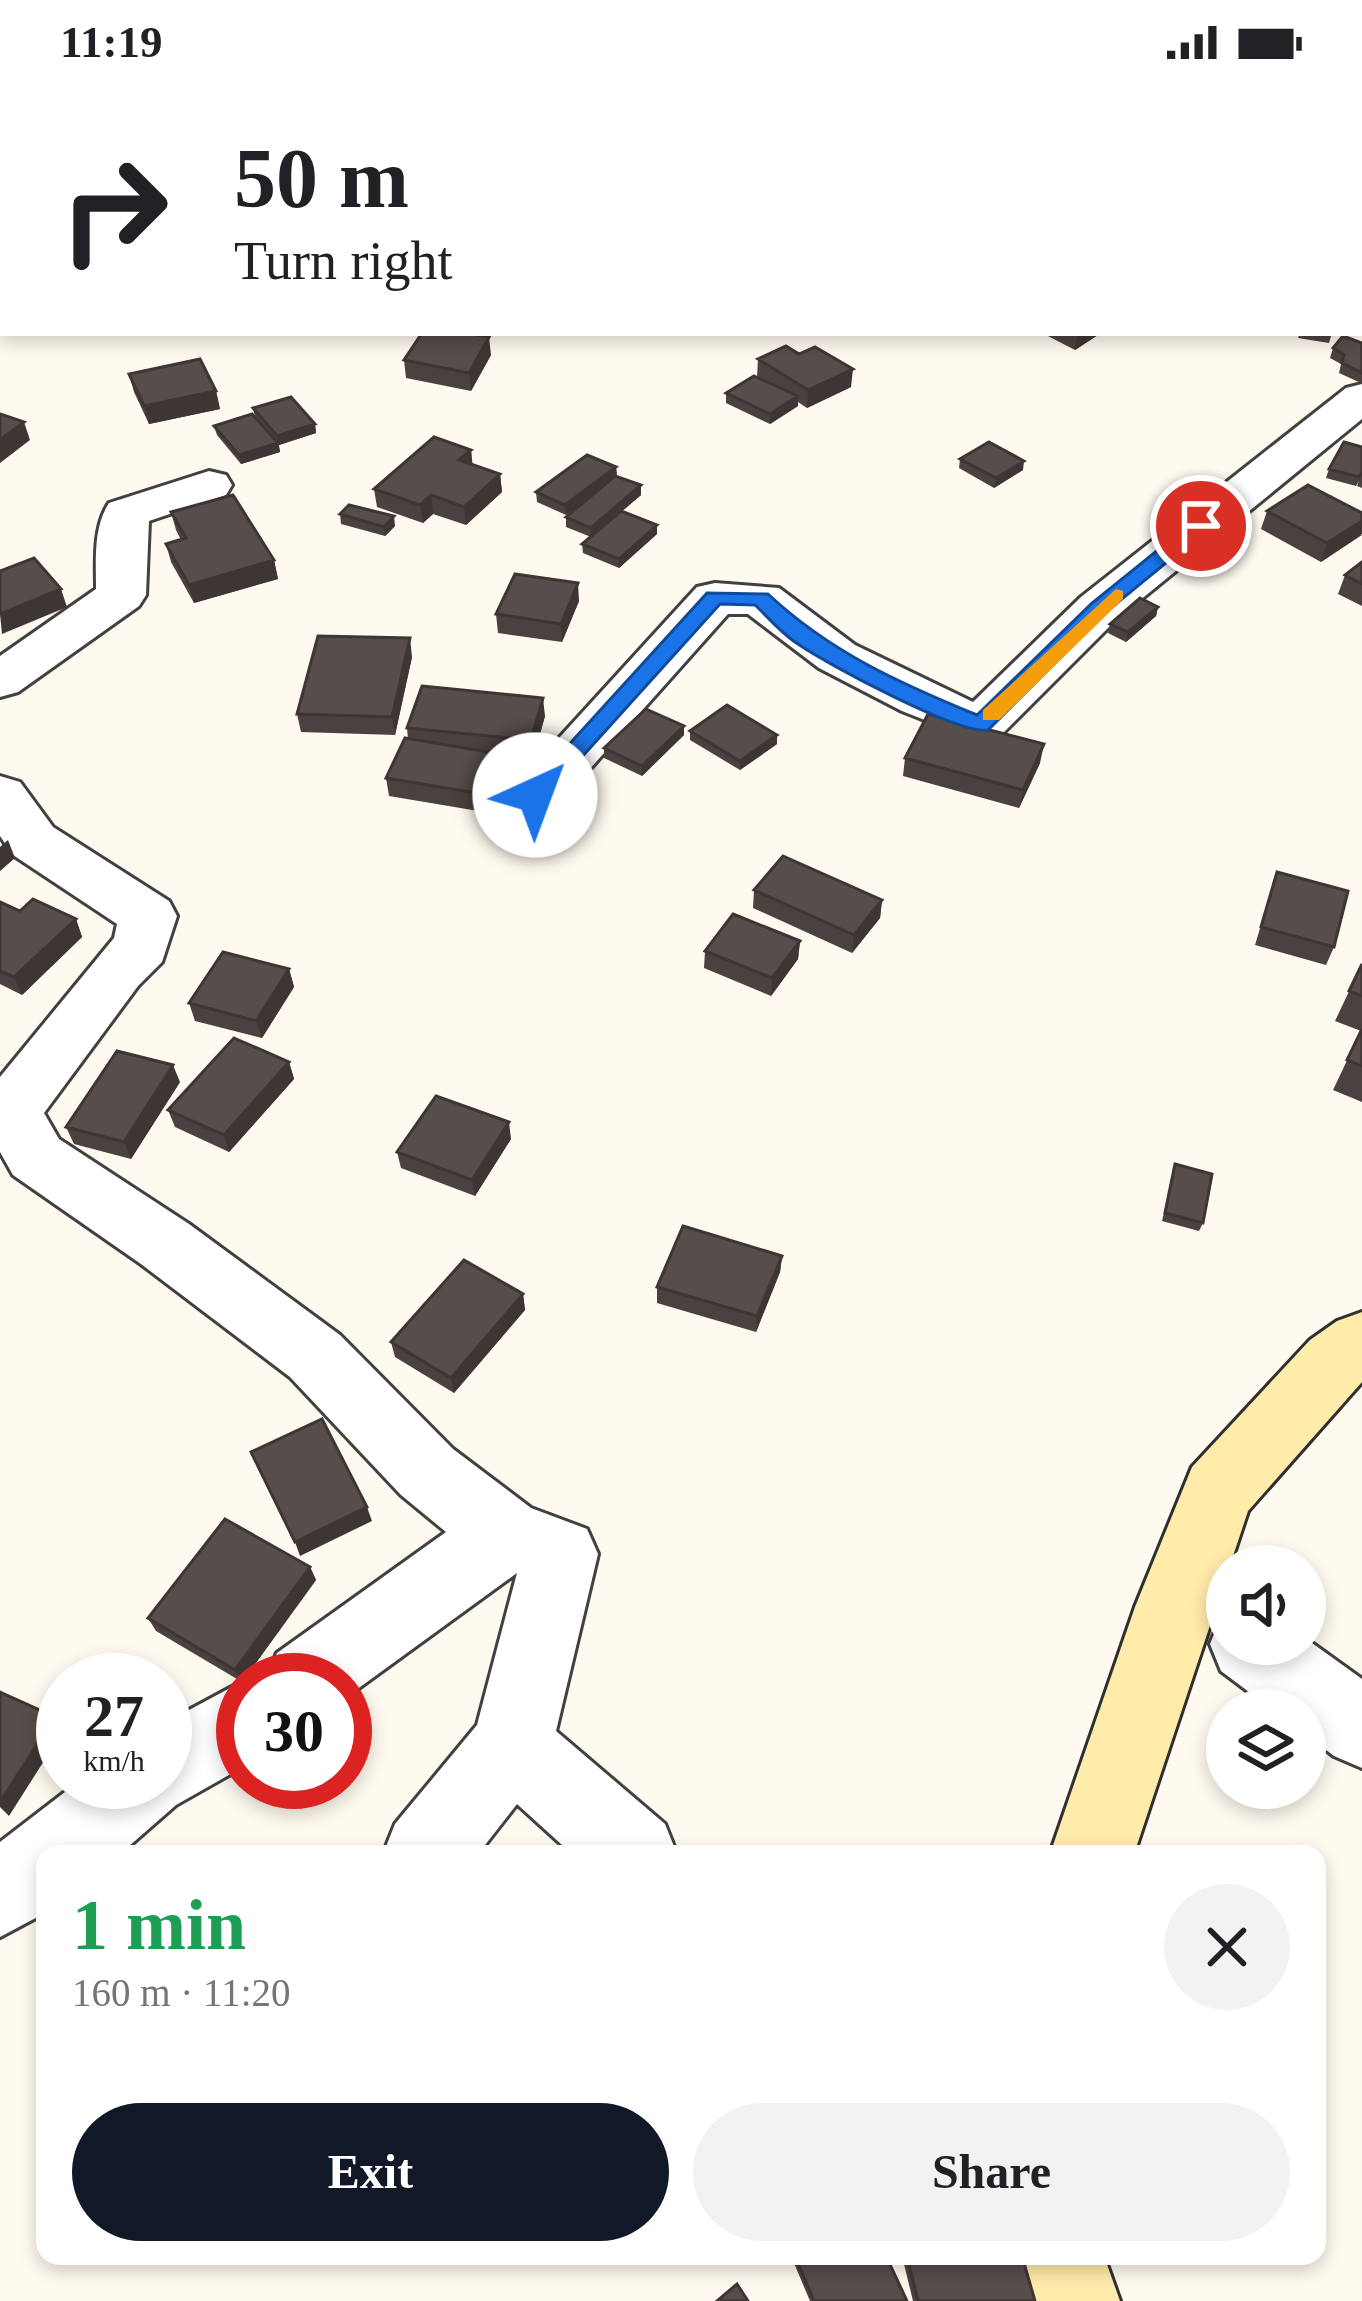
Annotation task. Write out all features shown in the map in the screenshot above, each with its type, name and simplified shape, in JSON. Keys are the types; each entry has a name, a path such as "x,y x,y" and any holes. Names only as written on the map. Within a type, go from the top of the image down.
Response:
{"main road":[{"path":"1096,1845 1203,1610 1218,1491 1335,1362 1362,1342"},
{"path":"1060,2265 1072,2301"}],"street":[{"path":"535,795 715,598 760,599 802,638 904,692 980,725 1099,608 1362,398"},
{"path":"0,680 122,595 120,550 126,513 209,485"},
{"path":"0,795 33,841 148,916 141,947 117,970 5,1110 37,1157 165,1244 315,1356 427,1472 505,1533 560,1554 512,1746 431,1845"},
{"path":"342,1653 505,1533"},
{"path":"1277,1665 1362,1728"},
{"path":"512,1746 625,1845"},
{"path":"64,1845 110,1809"},
{"path":"0,1895 36,1867"}],"building":[{"path":"420,336 489,337 469,373 404,360"},
{"path":"1343,336 1362,343 1362,373 1342,363 1344,355 1333,348"},
{"path":"786,346 799,354 815,347 853,369 808,390 758,359"},
{"path":"200,359 216,391 144,406 129,374"},
{"path":"754,376 798,396 770,414 726,393"},
{"path":"291,397 315,424 277,436 253,408"},
{"path":"0,414 24,422 0,440"},
{"path":"252,414 278,443 239,455 214,426"},
{"path":"434,437 471,450 459,460 500,474 464,507 431,495 420,505 374,489"},
{"path":"989,442 1024,461 996,478 960,459"},
{"path":"1344,442 1362,447 1359,477 1329,469"},
{"path":"587,455 616,467 565,505 536,492"},
{"path":"615,476 641,485 591,528 566,517"},
{"path":"1308,485 1362,513 1362,521 1327,543 1267,511"},
{"path":"233,495 274,560 189,585 166,544 186,538 171,512"},
{"path":"349,505 394,516 384,527 340,514"},
{"path":"621,511 657,525 619,559 582,544"},
{"path":"34,558 61,589 0,614 0,571"},
{"path":"1362,562 1362,584 1345,575"},
{"path":"515,574 578,583 561,624 496,614"},
{"path":"1140,598 1158,607 1128,632 1110,624"},
{"path":"318,636 410,638 392,717 297,714"},
{"path":"422,686 543,698 531,740 407,728"},
{"path":"727,705 777,735 740,761 690,731"},
{"path":"646,709 684,726 642,766 604,748"},
{"path":"928,714 1044,744 1023,790 905,758"},
{"path":"405,738 506,755 488,795 386,778"},
{"path":"783,856 882,900 854,935 754,890"},
{"path":"1277,872 1348,891 1334,947 1261,927"},
{"path":"33,899 76,919 14,977 0,971 0,902 20,911"},
{"path":"733,914 800,941 772,978 705,951"},
{"path":"223,952 289,969 256,1021 189,1003"},
{"path":"1362,964 1362,996 1349,991"},
{"path":"1362,1029 1362,1066 1347,1060"},
{"path":"234,1038 289,1062 224,1135 168,1110"},
{"path":"117,1051 173,1065 124,1142 66,1127"},
{"path":"436,1096 509,1122 472,1180 397,1152"},
{"path":"1175,1164 1212,1174 1203,1223 1165,1213"},
{"path":"683,1226 782,1256 757,1316 657,1287"},
{"path":"464,1260 523,1294 451,1378 391,1342"},
{"path":"322,1419 367,1507 295,1542 251,1452"},
{"path":"225,1519 310,1567 247,1653 216,1653 216,1659 148,1618"},
{"path":"0,1692 36,1708 36,1746 0,1802"},
{"path":"799,2265 890,2265 907,2301 814,2301"},
{"path":"909,2265 1025,2265 1035,2301 918,2301"},
{"path":"737,2284 748,2301 717,2301"}],"slow traffic":[{"path":"991,715 1116,595"}],"route":[{"path":"535,795 715,598 760,599 802,638 904,692 980,725 1099,608 1201,526"}]}
